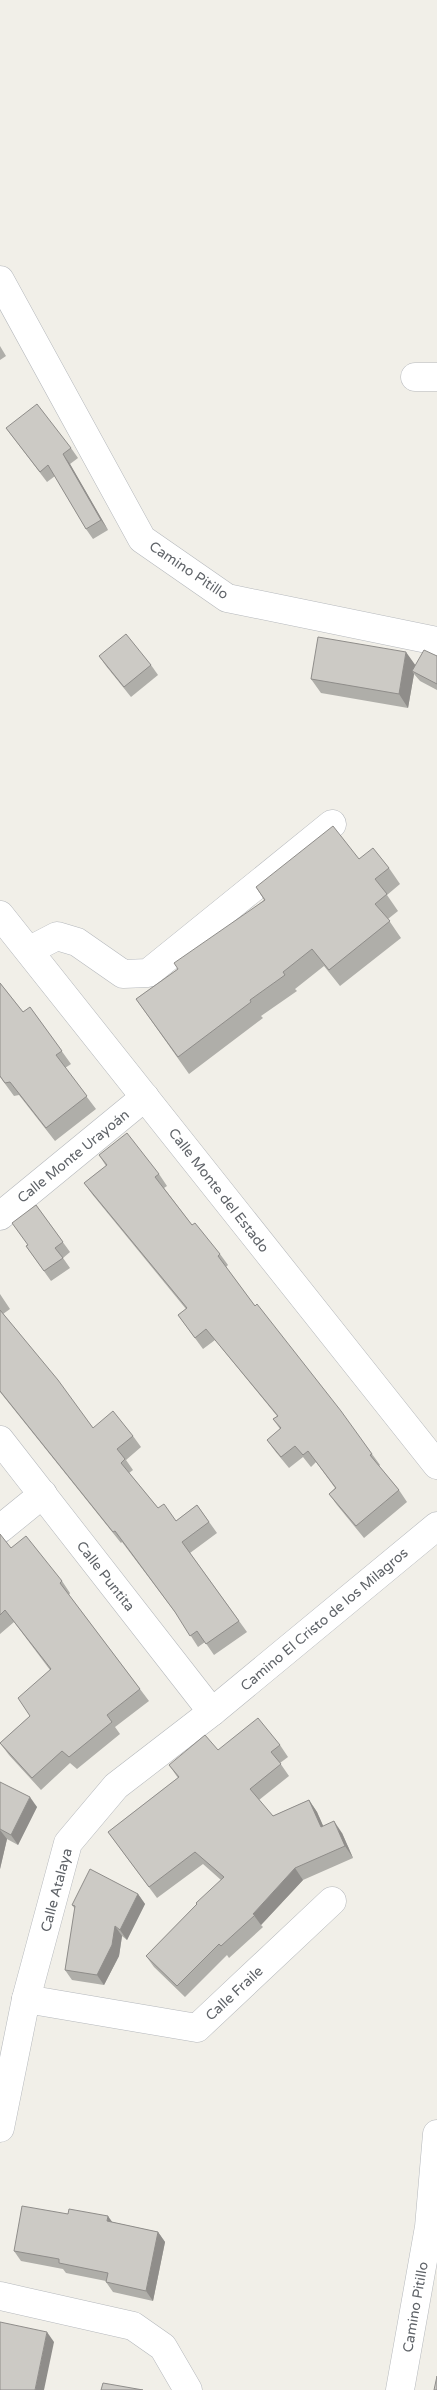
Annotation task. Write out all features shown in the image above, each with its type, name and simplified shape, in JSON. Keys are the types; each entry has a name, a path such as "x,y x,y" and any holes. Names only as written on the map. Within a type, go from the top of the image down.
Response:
{"street":[{"name":"Camino Pitillo","path":"0,280 142,539 227,598 437,642"},
{"path":"30,950 57,936 77,942 123,974 148,972 332,824"},
{"name":"Calle Monte del Estado","path":"0,915 30,950 437,1465"},
{"name":"Calle Monte Urayoán","path":"0,1216 145,1097"},
{"name":"Calle Puntita","path":"0,1440 212,1712"},
{"path":"0,1529 43,1494"},
{"name":"Camino El Cristo de los Milagros","path":"212,1712 437,1526"},
{"name":"Calle Atalaya","path":"0,2128 26,1999 68,1843 116,1786 212,1712"},
{"name":"Calle Fraile","path":"26,1999 197,2028 332,1901"},
{"name":"Camino Pitillo","path":"400,2390 429,2227 437,2134"},
{"path":"0,2296 133,2326 163,2346 188,2390"}],"building":[{"path":"37,404 71,448 63,454 101,520 86,529 48,465 40,472 6,428"},
{"path":"126,634 151,665 124,687 99,656"},
{"path":"318,637 406,652 399,694 311,679"},
{"path":"424,650 437,656 437,684 412,671"},
{"path":"333,826 359,859 373,848 389,868 375,879 387,894 375,904 390,921 329,970 312,949 283,972 285,975 178,1057 136,999 178,969 174,963 265,900 256,887"},
{"path":"0,983 23,1012 30,1007 62,1051 56,1055 87,1096 46,1128 10,1082 5,1083 0,1076"},
{"path":"127,1133 159,1174 155,1177 192,1225 195,1223 220,1254 218,1256 255,1306 257,1304 341,1411 372,1454 370,1455 399,1490 356,1526 329,1494 336,1488 308,1451 303,1455 295,1446 281,1457 267,1440 281,1428 273,1419 278,1416 206,1329 195,1338 178,1315 187,1308 84,1183 107,1165 99,1155"},
{"path":"36,1205 63,1242 55,1248 63,1258 44,1271 12,1223"},
{"path":"0,1310 58,1380 93,1428 113,1411 133,1436 117,1449 125,1459 121,1463 158,1508 164,1504 176,1521 197,1505 209,1522 182,1542 239,1621 206,1644 197,1631 190,1636 175,1612 115,1531 113,1532 0,1391"},
{"path":"0,1534 11,1548 26,1536 62,1581 60,1583 140,1689 107,1715 112,1722 69,1757 62,1751 32,1778 0,1743 30,1716 18,1698 51,1669 5,1610 0,1615"},
{"path":"258,1718 280,1745 271,1752 281,1764 250,1789 273,1816 309,1800 321,1827 334,1821 345,1846 295,1868 253,1914 255,1915 221,1946 219,1944 177,1986 146,1956 196,1903 224,1877 195,1852 149,1887 108,1832 179,1777 169,1765 205,1735 218,1750"},
{"path":"0,1782 30,1797 11,1835 0,1829"},
{"path":"90,1869 138,1894 120,1930 115,1926 112,1945 97,1975 65,1970 75,1906 72,1905"},
{"path":"22,2206 68,2214 69,2209 108,2216 107,2221 158,2232 146,2291 106,2282 108,2273 59,2263 59,2259 14,2251"},
{"path":"0,2322 47,2332 35,2390 0,2390"},
{"path":"437,2376 437,2390 434,2390"},
{"path":"103,2383 143,2390 101,2390"}]}
